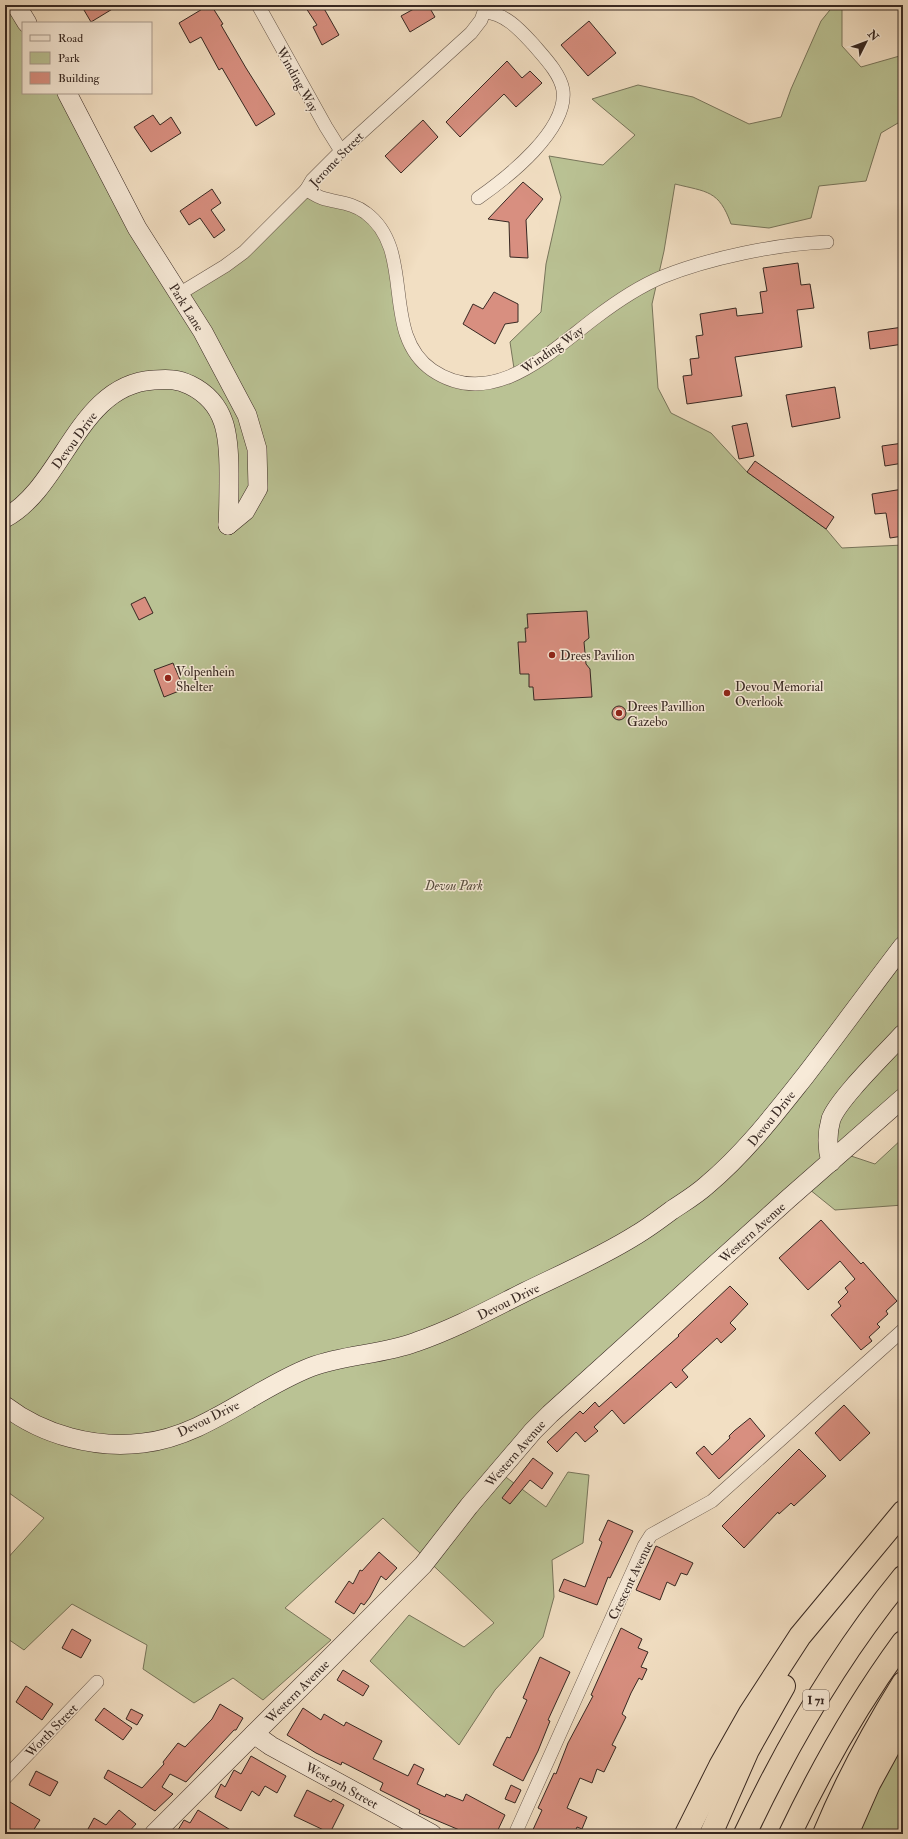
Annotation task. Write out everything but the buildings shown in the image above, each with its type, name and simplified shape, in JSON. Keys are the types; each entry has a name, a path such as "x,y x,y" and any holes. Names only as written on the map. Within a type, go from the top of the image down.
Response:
{"highway":[{"path":"686,1834 720,1766 750,1713 800,1636 903,1512"},
{"path":"711,1834 748,1750 789,1676 851,1573"},
{"name":"I 71","path":"745,1834 794,1739 822,1690 850,1646 903,1577"},
{"path":"790,1834 814,1783 845,1729 903,1642"},
{"path":"824,1834 842,1790 880,1720 903,1683"},
{"path":"847,1834 872,1778 903,1722"}],"street":[{"path":"16,5 26,22"},
{"name":"Winding Way","path":"258,5 341,151"},
{"path":"478,198 520,165 549,133 556,121 563,103 561,82 548,61 522,32 507,20 482,8"},
{"name":"Jerome Street","path":"179,294 225,266 244,252 306,190 312,180 341,151 471,33 481,20 482,8"},
{"name":"Park Lane","path":"68,94 137,228 203,332 246,415 257,449 258,488 245,511 228,525"},
{"name":"Winding Way","path":"306,190 322,198 348,203 368,214 384,233 395,262 398,298 404,330 413,349 432,370 450,379 470,385 491,383 515,375 532,365 625,296 661,278 738,255 804,243 827,242"},
{"name":"Devou Drive","path":"5,518 16,510 39,488 92,413 106,401 116,393 137,382 171,379 199,390 206,395 220,414 225,426 229,445 228,525"},
{"name":"Devou Drive","path":"5,1406 30,1422 62,1435 89,1442 121,1444 145,1443 176,1436 204,1423 277,1382 312,1366 340,1359 388,1351 415,1343 446,1331 597,1257 636,1235 692,1196 735,1161 765,1126 903,946"},
{"path":"831,1162 827,1149 831,1120 836,1110 852,1090 903,1034"},
{"name":"Western Avenue","path":"154,1834 423,1565 469,1506 533,1431 782,1204 903,1098"},
{"name":"Crescent Avenue","path":"515,1834 644,1546 651,1535 712,1501 903,1330"},
{"name":"Worth Street","path":"5,1778 97,1682"},
{"name":"West 9th Street","path":"254,1734 271,1746 427,1833"}],"green space":[{"name":"Devou Park","path":"5,5 16,5 23,22 22,94 68,94 179,293 225,266 306,190 348,203 384,233 413,349 450,379 515,375 510,342 541,312 546,264 561,197 549,156 603,165 635,135 592,99 638,85 693,97 749,124 781,117 791,89 821,21 834,5 842,5 842,46 861,67 903,55 903,120 881,133 866,181 819,186 811,218 769,228 731,224 722,205 710,194 704,191 675,184 664,251 652,304 658,388 671,413 711,433 747,472 826,529 842,548 903,545 903,1098 842,1153 875,1164 903,1138 903,1205 835,1210 804,1185 499,1472 546,1507 568,1472 589,1475 583,1543 552,1560 554,1597 543,1637 495,1690 459,1745 370,1661 409,1615 464,1647 494,1623 383,1518 285,1608 331,1640 263,1700 233,1678 194,1703 143,1669 147,1645 72,1604 24,1650 5,1637 5,1561 44,1518 5,1490"},
{"path":"903,1738 903,1834 857,1834"}],"place":[{"name":"Drees Pavilion","path":"552,655"},
{"name":"Volpenhein Shelter","path":"168,678"},
{"name":"Devou Memorial Overlook","path":"727,693"},
{"name":"Drees Pavillion Gazebo","path":"619,713"}]}
